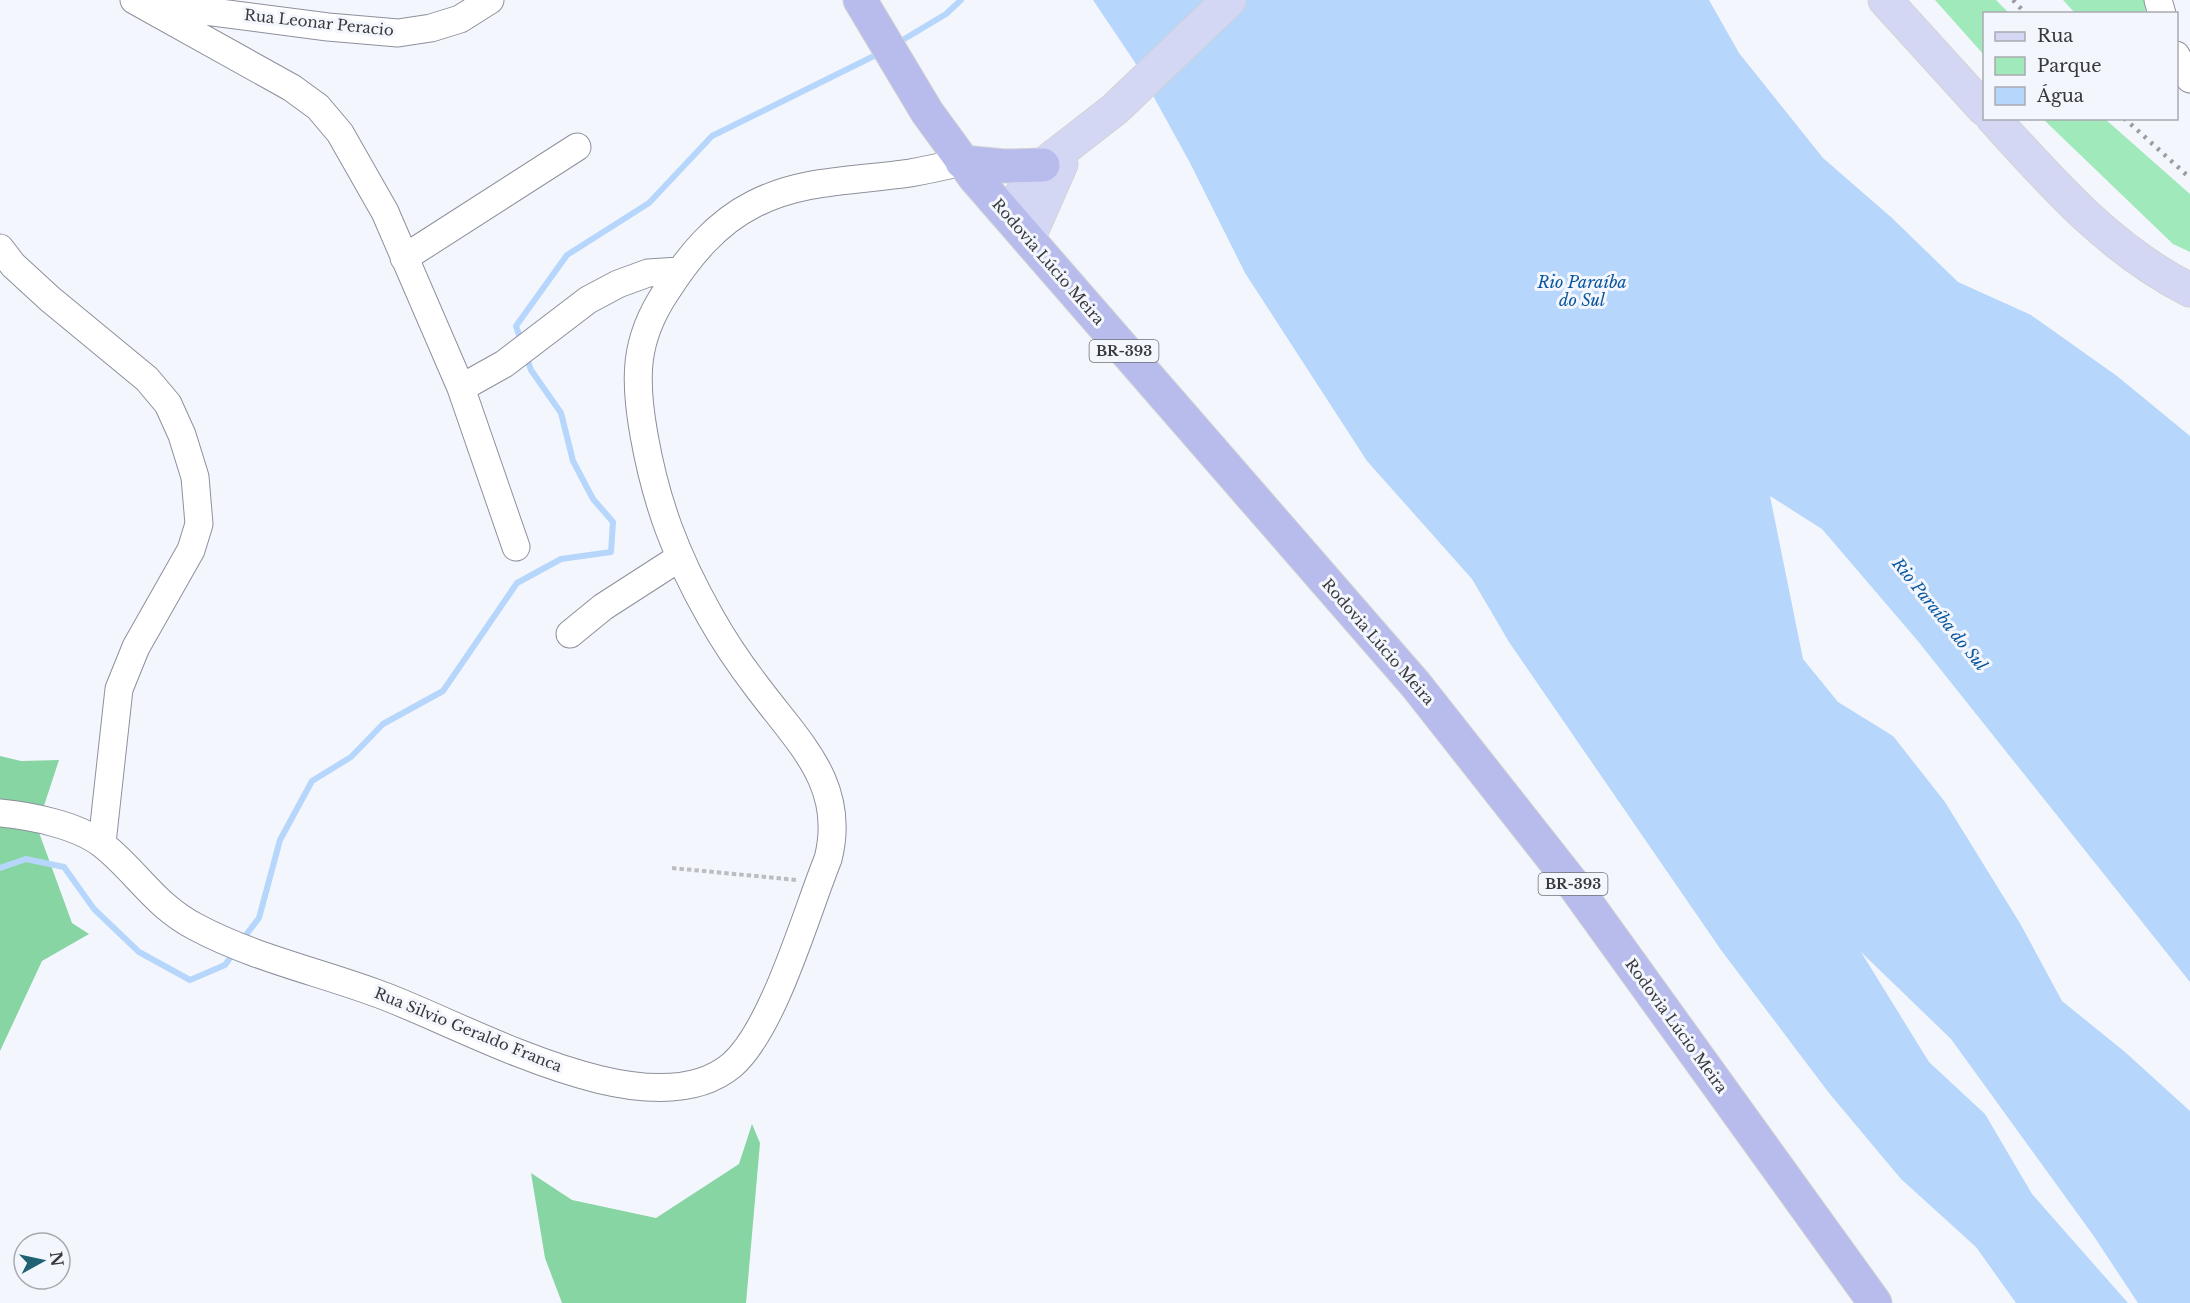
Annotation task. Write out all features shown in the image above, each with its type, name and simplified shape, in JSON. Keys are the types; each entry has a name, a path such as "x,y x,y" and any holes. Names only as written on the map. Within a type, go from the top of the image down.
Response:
{"highway":[{"name":"Rodovia Lúcio Meira","path":"865,8 897,64 962,162 1416,685 1576,888 1875,1303"},
{"path":"962,162 1013,167 1043,165"}],"main road":[{"path":"1006,214 1043,165 1071,140 1115,109 1229,0"},
{"path":"1885,0 1983,108"},
{"path":"1995,120 2063,195 2124,249 2158,274 2190,290"},
{"path":"1028,239 1071,140"}],"street":[{"name":"Rua Leonar Peracio","path":"137,2 398,33 431,28 460,19 490,0"},
{"path":"137,2 292,88 318,107 340,133 385,212 461,388 516,547"},
{"path":"2178,58 2190,79"},
{"path":"404,258 577,147"},
{"name":"Rua Silvio Geraldo Franca","path":"102,843 152,896 196,927 260,955 378,993 555,1067 611,1082 650,1087 683,1087 712,1078 732,1064 751,1042 775,995 819,881 833,838 827,789 800,740 758,688 711,618 664,521 652,481 637,371 642,337 657,305 679,271 721,224 754,204 802,187 909,173 962,162"},
{"path":"0,248 13,265 50,298 147,378 168,404 182,435 195,477 199,524 191,550 136,647 119,690 102,843 69,828 32,816 0,813"},
{"path":"461,388 504,364 588,300 618,284 648,273 679,271"},
{"path":"570,634 603,607 680,558"}],"path":[{"path":"672,868 819,881"}],"green space":[{"path":"1935,0 1996,0 2008,12 1983,12 1983,54"},
{"path":"2063,0 2144,0 2146,11 2144,12 2074,12"},
{"path":"2044,120 2106,120 2190,194 2190,252 2173,244"},
{"path":"0,756 21,761 59,760 37,827 72,923 89,934 42,961 0,1051"},
{"path":"752,1124 760,1143 746,1303 562,1303 545,1258 531,1173 572,1200 656,1218 739,1164"}],"water":[{"name":"Rio Paraíba do Sul","path":"1093,0 1709,0 1739,53 1823,158 1892,218 1958,282 2031,315 2117,376 2190,436 2190,982 1917,640 1822,529 1770,496 1803,659 1838,702 1893,736 1945,802 2021,925 2062,1001 2125,1052 2190,1111 2190,1303 2138,1303 2093,1235 1951,1039 1861,952 1929,1062 1985,1114 2032,1194 2128,1303 2016,1303 1976,1247 1901,1179 1829,1093 1721,950 1509,642 1472,579 1367,461 1245,273 1190,163 1134,61"}],"waterway":[{"path":"896,44 946,14 961,0"},
{"path":"521,341 516,326 567,255 649,203 712,136 880,53"},
{"path":"242,940 259,918 280,840 312,781 351,757 383,724 443,691 517,583 561,559 611,552 613,522 593,499 573,461 561,413 531,370 526,356"},
{"path":"0,868 26,859 64,867 94,909 139,952 190,980 225,965 235,951"}],"railway":[{"path":"2013,0 2024,12"},
{"path":"2126,120 2190,178"}]}
